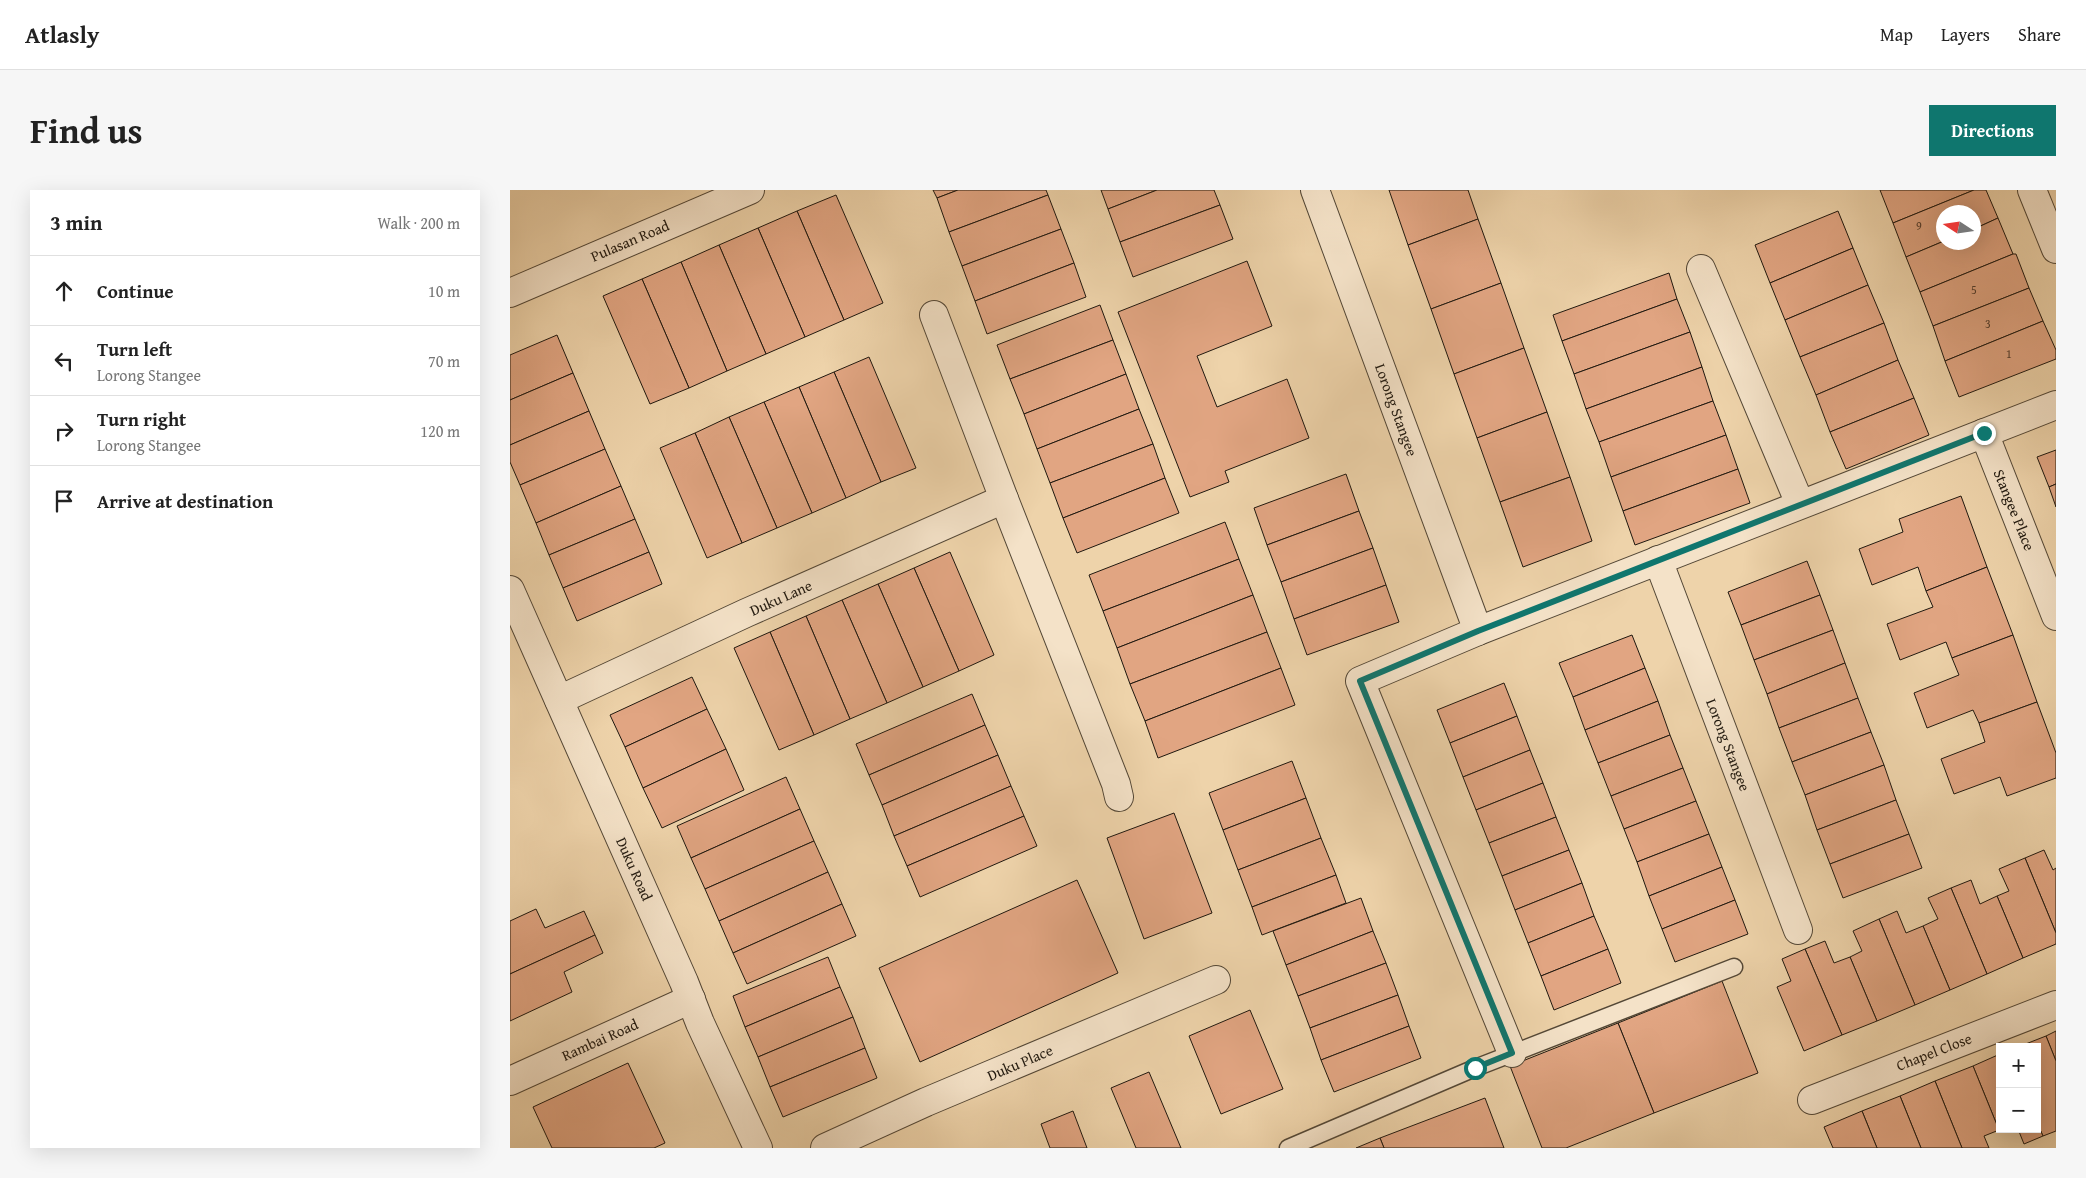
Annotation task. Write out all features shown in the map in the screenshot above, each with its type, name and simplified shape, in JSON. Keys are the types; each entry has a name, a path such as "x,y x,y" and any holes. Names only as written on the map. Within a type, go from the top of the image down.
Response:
{"street":[{"name":"Pulasan Road","path":"510,293 750,190"},
{"name":"Lorong Stangee","path":"1315,190 1478,631"},
{"path":"2032,190 2056,248"},
{"path":"1701,269 1800,504"},
{"path":"934,315 1116,784 1118,797"},
{"path":"1512,1053 1360,681 1478,631 2056,405"},
{"name":"Stangee Place","path":"1984,433 2056,616"},
{"name":"Duku Lane","path":"559,700 746,613 1004,499"},
{"name":"Lorong Stangee","path":"1658,560 1798,930"},
{"name":"Duku Road","path":"510,590 700,1023 758,1148"},
{"name":"Duku Place","path":"825,1148 926,1102 1216,980"},
{"name":"Rambai Road","path":"510,1081 691,999"},
{"name":"Chapel Close","path":"1812,1100 2056,1005"}],"lane":[{"path":"1288,1148 1512,1053 1734,967"}],"building":[{"path":"933,190 958,190 937,198"},
{"path":"958,190 1046,190 1048,195 949,232 937,198"},
{"path":"1101,190 1157,190 1108,209"},
{"path":"1157,190 1214,190 1220,205 1120,242 1108,209"},
{"path":"1389,190 1468,190 1478,219 1408,245"},
{"path":"1880,190 1974,190 1936,205 1893,223"},
{"path":"1974,190 1986,190 1998,218 1981,226 1981,205 1937,205"},
{"path":"836,195 883,303 844,320 797,211"},
{"path":"1048,195 1061,229 962,266 949,232"},
{"path":"1220,205 1233,239 1133,277 1120,242"},
{"path":"1936,205 1936,244 1906,257 1893,223"},
{"path":"797,211 844,320 805,337 758,228"},
{"path":"1838,211 1853,248 1770,283 1755,245"},
{"path":"1998,218 2013,254 1920,292 1906,257 1936,244 1936,250 1981,250 1981,226"},
{"path":"1478,219 1501,283 1431,309 1408,245"},
{"path":"758,228 805,337 766,354 719,245"},
{"path":"1061,229 1074,263 975,301 962,266"},
{"path":"719,245 766,354 727,371 681,262"},
{"path":"1853,248 1868,285 1785,320 1770,283"},
{"path":"2016,254 2029,288 1933,326 1920,292"},
{"path":"1247,261 1272,326 1197,356 1217,407 1287,379 1309,438 1225,471 1229,482 1190,497 1118,312"},
{"path":"681,262 727,371 689,388 642,279"},
{"path":"1074,263 1086,297 987,334 975,301"},
{"path":"1669,273 1677,299 1562,341 1553,315"},
{"path":"642,279 689,388 650,404 603,296"},
{"path":"1501,283 1524,348 1454,374 1431,309"},
{"path":"1868,285 1884,323 1800,357 1785,320"},
{"path":"2029,288 2043,321 1945,361 1933,326"},
{"path":"1677,299 1690,332 1574,374 1562,341"},
{"path":"1100,305 1113,340 1010,379 997,345"},
{"path":"2043,321 2056,350 2056,359 1959,397 1945,361"},
{"path":"1884,323 1898,360 1816,395 1800,357"},
{"path":"1690,332 1702,367 1586,409 1574,374"},
{"path":"557,335 573,373 510,400 510,355"},
{"path":"1113,340 1126,374 1024,414 1010,379"},
{"path":"1524,348 1547,412 1477,438 1454,374"},
{"path":"869,357 916,468 881,482 834,372"},
{"path":"1898,360 1914,398 1830,432 1816,395"},
{"path":"1702,367 1713,401 1599,442 1586,409"},
{"path":"834,372 881,482 846,498 799,387"},
{"path":"573,373 589,411 510,445 510,400"},
{"path":"1126,374 1139,409 1037,449 1024,414"},
{"path":"799,387 846,498 812,513 764,402"},
{"path":"1914,398 1929,435 1846,469 1830,432"},
{"path":"1713,401 1726,435 1611,477 1599,442"},
{"path":"764,402 812,513 777,528 729,417"},
{"path":"1139,409 1153,444 1050,483 1037,449"},
{"path":"589,411 605,449 520,485 510,462 510,445"},
{"path":"1547,412 1570,477 1500,502 1477,438"},
{"path":"729,417 777,528 742,543 695,433"},
{"path":"695,433 742,543 707,558 660,448"},
{"path":"1726,435 1738,469 1623,511 1611,477"},
{"path":"1153,444 1165,478 1063,518 1050,483"},
{"path":"605,449 621,486 536,523 520,485"},
{"path":"2056,450 2056,484 2049,487 2037,457"},
{"path":"1738,469 1750,503 1635,545 1623,511"},
{"path":"1346,474 1359,511 1267,545 1254,508"},
{"path":"1570,477 1592,541 1523,567 1500,502"},
{"path":"1165,478 1179,513 1077,553 1063,518"},
{"path":"2056,484 2056,507 2049,487"},
{"path":"621,486 635,519 549,555 536,523"},
{"path":"1961,496 1987,567 1926,591 1918,567 1872,585 1859,549 1903,532 1899,519"},
{"path":"1359,511 1373,548 1281,582 1267,545"},
{"path":"635,519 649,552 563,588 549,555"},
{"path":"1225,522 1239,559 1103,611 1089,575"},
{"path":"1373,548 1386,585 1294,619 1281,582"},
{"path":"649,552 662,584 577,621 563,588"},
{"path":"950,552 994,655 959,671 914,568"},
{"path":"1239,559 1253,595 1117,648 1103,611"},
{"path":"1807,561 1820,595 1741,625 1728,592"},
{"path":"1987,567 2013,635 1952,658 1946,642 1900,660 1887,624 1933,607 1926,591"},
{"path":"914,568 959,671 923,687 878,584"},
{"path":"878,584 923,687 887,703 842,600"},
{"path":"1386,585 1399,622 1307,655 1294,619"},
{"path":"1253,595 1267,632 1130,684 1117,648"},
{"path":"1820,595 1833,630 1754,660 1741,625"},
{"path":"842,600 887,703 850,719 806,616"},
{"path":"806,616 850,719 814,735 770,632"},
{"path":"1833,630 1845,663 1767,694 1754,660"},
{"path":"770,632 814,735 779,750 734,648"},
{"path":"1267,632 1281,668 1145,721 1130,684"},
{"path":"1632,635 1645,668 1573,697 1559,663"},
{"path":"2013,635 2037,702 1979,723 1973,710 1927,728 1914,693 1959,675 1952,658"},
{"path":"1845,663 1858,698 1779,728 1767,694"},
{"path":"1281,668 1295,705 1158,758 1145,721"},
{"path":"1645,668 1658,701 1585,730 1573,697"},
{"path":"692,677 707,709 625,747 610,715"},
{"path":"1504,683 1517,716 1450,743 1437,710"},
{"path":"972,694 985,725 869,775 856,744"},
{"path":"1858,698 1871,732 1792,762 1779,728"},
{"path":"1658,701 1670,735 1598,763 1585,730"},
{"path":"2037,702 2056,753 2056,778 2007,796 2000,777 1954,794 1941,759 1985,742 1979,723"},
{"path":"707,709 726,749 643,788 625,747"},
{"path":"1517,716 1530,750 1463,777 1450,743"},
{"path":"985,725 998,755 882,805 869,775"},
{"path":"1871,732 1884,765 1805,795 1792,762"},
{"path":"1670,735 1683,768 1611,796 1598,763"},
{"path":"726,749 744,790 662,828 643,788"},
{"path":"1530,750 1543,783 1476,810 1463,777"},
{"path":"998,755 1011,786 894,836 882,805"},
{"path":"1292,761 1306,798 1223,830 1209,793"},
{"path":"1884,765 1896,800 1817,830 1805,795"},
{"path":"1683,768 1696,801 1624,829 1611,796"},
{"path":"786,777 800,809 691,858 677,826"},
{"path":"1543,783 1556,817 1489,843 1476,810"},
{"path":"1011,786 1024,816 907,866 894,836"},
{"path":"1306,798 1321,838 1238,870 1223,830"},
{"path":"1896,800 1909,834 1830,864 1817,830"},
{"path":"1696,801 1709,834 1637,862 1624,829"},
{"path":"800,809 814,841 705,889 691,858"},
{"path":"1174,813 1212,913 1144,939 1107,838"},
{"path":"1024,816 1037,846 920,897 907,866"},
{"path":"1556,817 1569,850 1502,876 1489,843"},
{"path":"1709,834 1722,867 1649,896 1637,862"},
{"path":"1909,834 1922,868 1843,898 1830,864"},
{"path":"1321,838 1336,875 1252,907 1238,870"},
{"path":"814,841 828,872 719,921 705,889"},
{"path":"1569,850 1582,883 1515,910 1502,876"},
{"path":"2044,850 2053,870 2056,868 2056,933 2025,858"},
{"path":"2025,858 2056,933 2056,944 2023,958 1997,896 2009,891 1999,869"},
{"path":"1722,867 1735,900 1662,929 1649,896"},
{"path":"828,872 842,904 733,953 719,921"},
{"path":"1336,875 1346,903 1262,935 1252,907"},
{"path":"1077,880 1118,973 920,1062 879,968"},
{"path":"1971,880 1980,904 1997,896 2023,958 1987,974 1951,888"},
{"path":"1582,883 1594,916 1528,943 1515,910"},
{"path":"1951,888 1987,974 1950,990 1923,926 1938,919 1928,898"},
{"path":"1361,898 1373,931 1286,965 1273,931"},
{"path":"1735,900 1748,934 1675,962 1662,929"},
{"path":"842,904 856,936 747,984 733,953"},
{"path":"536,909 545,928 584,911 595,935 510,974 510,921"},
{"path":"1897,911 1906,933 1923,926 1950,990 1915,1005 1879,919"},
{"path":"1594,916 1608,949 1541,976 1528,943"},
{"path":"1879,919 1915,1005 1877,1021 1850,957 1862,951 1853,931"},
{"path":"1373,931 1386,963 1298,996 1286,965"},
{"path":"595,935 603,953 564,972 572,992 510,1021 510,974"},
{"path":"1825,941 1834,963 1850,957 1877,1021 1842,1035 1805,949"},
{"path":"1608,949 1621,983 1554,1010 1541,976"},
{"path":"1805,949 1842,1035 1804,1051 1777,987 1791,981 1782,959"},
{"path":"828,957 840,987 745,1027 733,996"},
{"path":"1386,963 1398,995 1310,1028 1298,996"},
{"path":"1722,981 1758,1073 1654,1113 1618,1023"},
{"path":"840,987 853,1017 758,1057 745,1027"},
{"path":"1398,995 1409,1026 1321,1060 1310,1028"},
{"path":"1250,1010 1283,1089 1221,1114 1189,1036"},
{"path":"853,1017 865,1048 770,1087 758,1057"},
{"path":"1618,1023 1654,1113 1566,1148 1542,1148 1510,1066"},
{"path":"1409,1026 1421,1058 1334,1092 1321,1060"},
{"path":"2056,1031 2056,1061 2046,1036"},
{"path":"2046,1036 2056,1061 2056,1131 2043,1136 2041,1132 2041,1043 2028,1043"},
{"path":"865,1048 877,1078 783,1117 770,1087"},
{"path":"1996,1056 1996,1123 1973,1066"},
{"path":"628,1063 665,1143 654,1148 552,1148 533,1107"},
{"path":"1973,1066 1996,1123 1996,1131 1984,1136 1989,1148 1962,1148 1935,1081"},
{"path":"1149,1072 1181,1148 1136,1148 1111,1088"},
{"path":"1935,1081 1962,1148 1921,1148 1900,1096"},
{"path":"1900,1096 1921,1148 1877,1148 1862,1111"},
{"path":"1485,1098 1504,1148 1384,1148 1380,1138"},
{"path":"1073,1111 1087,1148 1050,1148 1041,1124"},
{"path":"1862,1111 1877,1148 1833,1148 1824,1127"},
{"path":"2041,1132 2043,1136 2024,1144 2020,1133"},
{"path":"1380,1138 1384,1148 1356,1148"}],"route":[{"path":"1475,1068 1512,1053 1360,681 1478,631 1984,433"}]}
